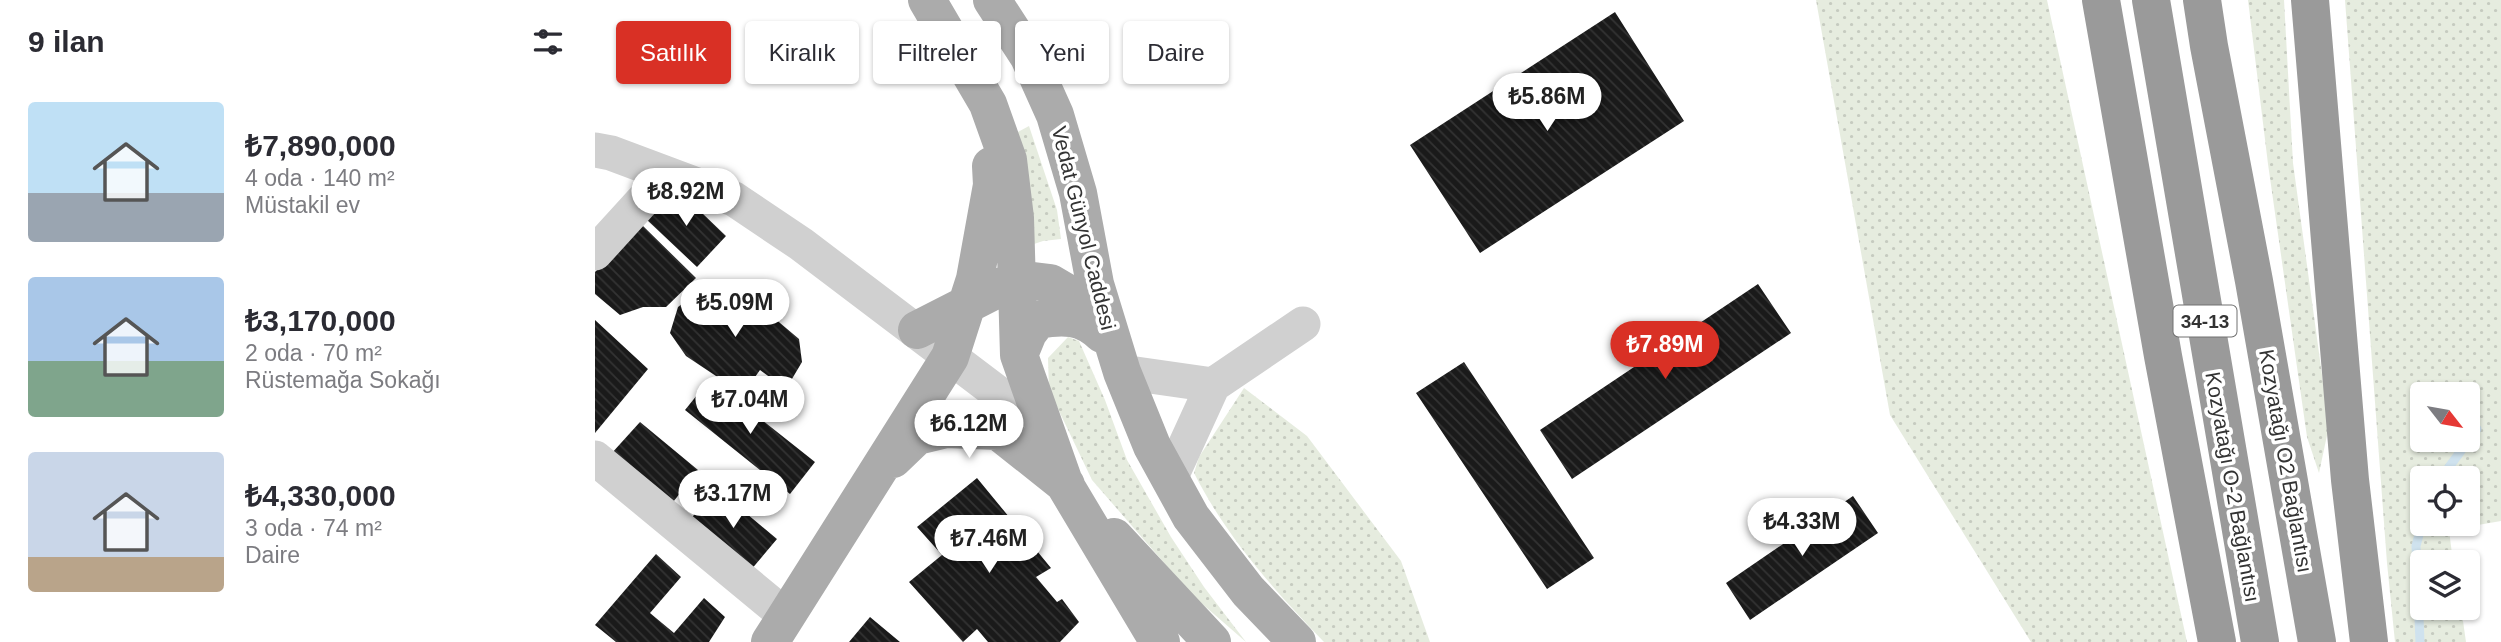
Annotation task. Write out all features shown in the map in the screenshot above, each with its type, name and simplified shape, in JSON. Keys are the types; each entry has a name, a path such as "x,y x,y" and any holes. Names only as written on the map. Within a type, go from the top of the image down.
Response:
{"highway":[{"path":"2080,0 2163,356"},
{"path":"2101,0 2163,356 2217,642"},
{"name":"Kozyatağı O-2 Bağlantısı","path":"2151,0 2260,642"},
{"name":"34-13","path":"2202,0 2254,281"},
{"path":"2222,0 2254,281"},
{"path":"2310,0 2350,480 2369,642"},
{"name":"Kozyatağı O2 Bağlantısı","path":"2254,281 2317,642"}],"main road":[{"path":"927,0 988,104 1008,160 1015,218 1019,355 1065,485 1153,639"},
{"name":"Vedat Günyol Caddesi","path":"992,0 1028,57 1055,115 1078,193 1095,284 1118,359 1152,446 1191,517 1248,591 1297,642"},
{"path":"778,629 950,357 968,303 983,241 992,185 988,104"},
{"path":"917,330 1017,279 1050,283 1084,303 1118,359"},
{"name":"Vedat Günyol Caddesi","path":"1019,355 1028,333 1038,320 1058,316 1090,323 1118,359"},
{"path":"870,484 917,436 946,429 998,431 1065,485 1212,642"}],"street":[{"path":"600,157 667,174 734,199 801,244 1007,400 1065,485"},
{"path":"595,253 667,174"},
{"path":"1170,479 1213,385 1303,324"},
{"path":"1118,359 1213,385"},
{"path":"595,458 778,629"}],"shaded area":[{"path":"1816,0 2047,0 2187,642 2031,642 1890,415"},
{"path":"2248,0 2284,0 2293,163 2329,426 2319,473 2307,437 2268,164"},
{"path":"2345,0 2501,0 2501,521 2480,525 2480,466 2410,466 2410,536 2450,536 2452,550 2410,550 2410,620 2463,620 2466,642 2395,642"},
{"path":"1029,126 1057,210 1061,239 1022,248 1016,133"},
{"path":"1068,337 1079,341 1127,460 1171,537 1204,587 1246,642 1192,595 1092,480 1049,390 1048,358"},
{"path":"1244,388 1307,436 1401,561 1430,642 1324,642 1287,603 1236,541 1194,473 1199,457"}],"building":[{"path":"1615,12 1684,121 1480,253 1410,145"},
{"path":"677,189 726,236 697,267 646,219"},
{"path":"642,225 696,278 666,307 643,307 620,315 595,294 595,272"},
{"path":"1758,284 1791,333 1572,479 1540,430"},
{"path":"704,287 729,291 742,301 753,300 799,339 802,362 786,389 760,370 743,394 686,356 670,333 678,307"},
{"path":"595,320 648,369 595,433"},
{"path":"1464,362 1594,558 1547,589 1416,393"},
{"path":"710,379 815,462 790,494 685,410"},
{"path":"640,422 698,470 670,506 611,454"},
{"path":"977,478 1051,568 1036,577 1057,602 1062,599 1079,622 1060,642 988,642 977,629 963,642 909,582 942,555 917,527"},
{"path":"716,488 777,539 750,571 689,521"},
{"path":"1853,496 1878,533 1750,620 1726,583"},
{"path":"656,554 681,577 650,613 674,633 704,598 725,617 709,642 616,642 595,625"},
{"path":"870,617 900,642 849,642"}],"waterway":[{"path":"2450,466 2460,452"},
{"path":"2419,536 2416,546 2420,642"}]}
